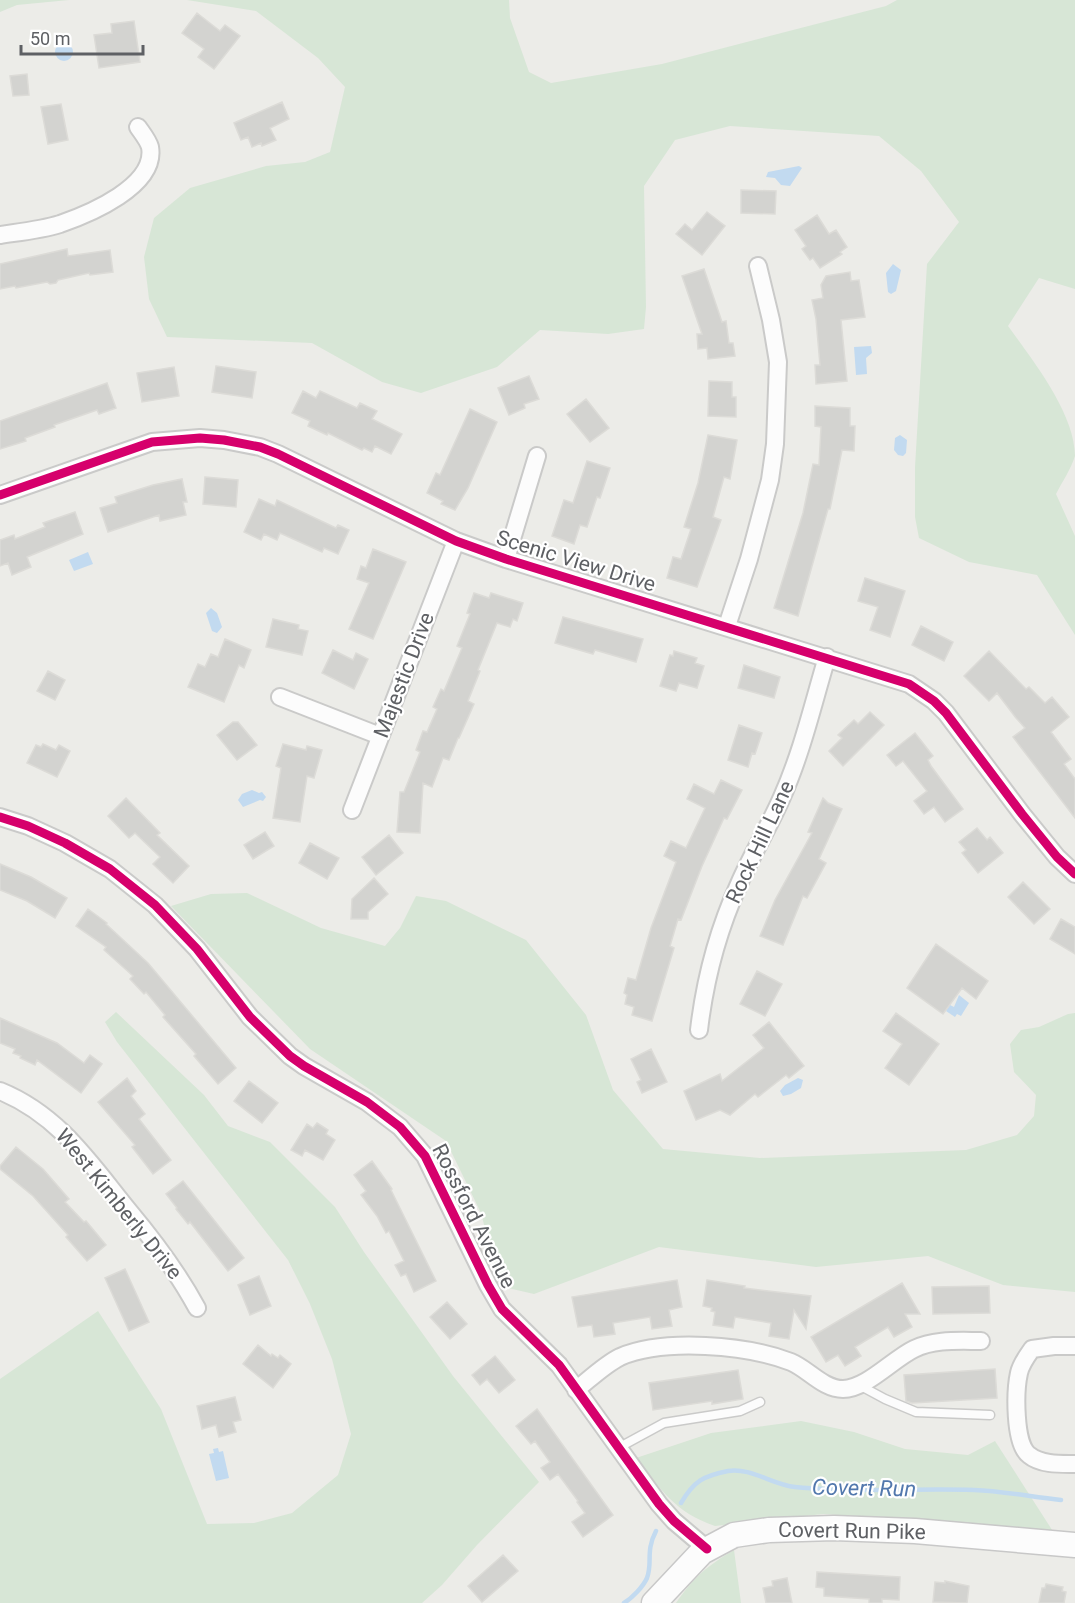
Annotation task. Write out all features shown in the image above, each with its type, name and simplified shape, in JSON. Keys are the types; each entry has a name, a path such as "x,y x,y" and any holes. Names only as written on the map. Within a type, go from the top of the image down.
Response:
{"street":[{"path":"0,235 58,225 126,192 146,169 150,158 150,145 138,127"},
{"path":"727,626 749,559 770,480 775,444 778,362 758,266"},
{"name":"Scenic View Drive","path":"0,495 152,442 200,438 260,447 456,541 506,559 909,684 934,701 949,717 1022,814 1057,857 1075,874"},
{"path":"506,559 537,456"},
{"name":"Majestic Drive","path":"352,810 456,541"},
{"name":"Rock Hill Lane","path":"699,1029 711,964 723,924 738,885 783,795 827,657"},
{"path":"280,697 380,736"},
{"name":"Rossford Avenue","path":"0,817 28,826 65,843 110,869 155,905 197,949 250,1017 290,1056 367,1102 400,1127 425,1156 502,1309 559,1365 659,1504 674,1521 707,1549"},
{"name":"West Kimberly Drive","path":"0,1091 38,1110 56,1124 74,1143 169,1261 197,1308"},
{"path":"576,1390 621,1357 674,1345 690,1344 778,1357 795,1364 832,1387 844,1389 859,1385 912,1349 924,1344 981,1341"},
{"path":"1075,1346 1032,1348 1019,1374 1018,1402 1022,1448 1030,1456 1041,1461 1075,1464"},
{"name":"Covert Run Pike","path":"654,1603 690,1563 707,1549 734,1535 792,1528 915,1531 1075,1545"}],"lane":[{"path":"859,1385 916,1412 990,1415"},
{"path":"618,1448 664,1423 740,1411 760,1402"}],"green space":[{"path":"0,0 69,0 17,5 0,12"},
{"path":"187,0 509,0 510,18 529,72 551,83 662,64 886,6 897,0 1075,0 1075,289 1039,278 1008,326 1060,404 1073,439 1075,456 1056,494 1075,536 1075,635 1037,575 969,562 919,538 915,517 915,467 927,264 959,222 921,171 879,136 730,126 675,140 644,186 646,307 644,329 608,334 540,330 497,367 421,393 382,382 312,343 167,337 149,299 144,257 154,218 190,188 266,166 305,162 330,152 345,87 318,58 256,11"},
{"path":"247,893 321,928 385,946 400,928 416,896 446,901 526,940 586,1015 613,1090 663,1149 760,1158 966,1150 1017,1135 1034,1116 1036,1095 1014,1072 1010,1044 1021,1030 1039,1027 1075,1013 1075,1292 1003,1285 928,1256 816,1267 659,1247 534,1294 500,1286 481,1213 446,1141 310,1049 171,906 211,894"},
{"path":"116,1012 204,1095 228,1126 270,1142 335,1207 364,1252 453,1376 539,1482 477,1545 442,1585 422,1603 0,1603 0,1379 98,1311 161,1409 207,1524 254,1523 292,1513 338,1475 351,1434 332,1359 310,1304 288,1260 117,1042 105,1022"},
{"path":"801,1421 854,1432 905,1449 968,1455 995,1441 1054,1533 935,1521 823,1514 715,1526 679,1507 636,1458 711,1433"},
{"path":"734,1550 741,1603 676,1603 702,1573"}],"water":[{"path":"64,43 70,46 73,52 70,58 64,61 58,58 55,52 58,46"},
{"path":"799,166 802,168 790,186 781,185 775,178 766,177 768,172"},
{"path":"893,264 901,270 896,291 891,294 888,292 886,273"},
{"path":"871,346 872,353 866,358 867,374 856,375 854,347"},
{"path":"900,435 907,440 906,453 903,456 898,455 894,450 895,438"},
{"path":"88,552 93,564 74,571 69,560"},
{"path":"211,608 217,613 222,627 217,633 212,631 206,613"},
{"path":"252,790 262,792 266,797 263,801 260,800 243,807 238,800 242,794"},
{"path":"959,995 969,1003 961,1016 957,1014 955,1017 946,1011 950,1005 954,1007"},
{"path":"798,1078 803,1080 801,1088 783,1096 780,1091 785,1085"},
{"path":"218,1448 219,1452 223,1451 229,1478 216,1481 209,1454 214,1453 213,1449"}],"building":[{"path":"197,13 220,31 225,25 240,36 214,69 198,57 204,49 182,33"},
{"path":"134,21 140,62 99,68 94,35 112,33 111,24"},
{"path":"27,74 29,95 13,96 10,76"},
{"path":"282,102 289,119 270,128 276,140 262,146 261,143 252,147 248,137 241,140 234,123"},
{"path":"61,104 68,140 48,144 41,107"},
{"path":"741,190 776,191 775,214 741,213"},
{"path":"707,212 725,226 702,255 676,234 685,224 692,230"},
{"path":"817,215 829,234 836,230 847,247 840,252 842,254 820,268 802,249 806,246 795,230"},
{"path":"67,249 68,256 110,250 113,272 90,275 89,273 58,280 56,283 47,282 0,289 0,264"},
{"path":"704,269 722,322 726,321 729,343 733,343 735,356 708,359 707,348 698,349 697,334 702,334 682,276"},
{"path":"850,272 851,281 859,280 865,317 841,320 847,381 816,384 815,365 820,365 812,300 823,298 821,285 826,276"},
{"path":"216,366 256,372 252,398 212,392"},
{"path":"174,367 179,396 142,402 137,373"},
{"path":"529,376 539,399 524,404 525,408 509,415 498,388"},
{"path":"709,381 732,382 732,397 736,397 736,417 708,416"},
{"path":"107,383 116,408 99,414 97,410 54,425 55,427 25,438 26,441 0,449 0,421"},
{"path":"303,391 316,398 320,391 357,408 360,403 377,411 372,419 402,434 391,454 375,446 372,452 364,448 362,450 308,426 310,421 292,413"},
{"path":"586,399 609,428 590,442 567,414"},
{"path":"815,406 850,408 850,426 855,426 854,451 842,450 830,509 828,509 798,616 774,608 803,513 813,464 819,465 821,427 815,426"},
{"path":"470,409 497,422 468,488 455,510 441,504 443,501 427,493 436,473 440,475"},
{"path":"708,435 737,440 730,479 724,477 713,517 721,520 697,587 667,578 673,557 681,559 691,529 684,527 698,483"},
{"path":"587,461 610,468 587,527 580,525 574,544 552,536 564,500 573,503"},
{"path":"205,477 238,480 236,507 203,504"},
{"path":"182,479 187,502 183,502 186,515 160,521 159,515 108,532 100,508 117,503 115,497"},
{"path":"259,499 275,506 277,500 336,528 338,525 349,530 338,554 324,548 322,552 280,533 277,540 264,534 261,540 244,532"},
{"path":"75,512 83,534 27,557 31,567 12,575 8,563 0,566 0,540 14,535 15,539 45,527 43,523"},
{"path":"373,549 406,562 373,639 349,629 369,583 357,579 361,566 366,568"},
{"path":"865,578 905,591 890,637 870,630 878,607 858,601"},
{"path":"474,593 489,598 491,593 523,603 517,621 513,619 510,627 497,623 468,701 474,704 449,760 443,758 432,787 423,783 420,833 397,832 400,792 404,792 420,752 416,750 423,731 427,732 437,709 433,707 441,689 444,691 462,648 457,646 470,614 467,613"},
{"path":"563,617 643,639 636,662 595,650 593,654 555,643"},
{"path":"273,619 299,625 298,629 308,631 302,655 266,647"},
{"path":"921,626 953,642 944,661 912,645"},
{"path":"225,639 251,650 244,668 239,665 224,702 188,687 198,664 205,667 211,654 218,657"},
{"path":"333,650 353,660 356,653 368,659 354,689 322,673"},
{"path":"674,651 697,658 695,663 704,666 697,688 679,683 676,691 660,686 670,655 673,656"},
{"path":"989,651 1026,689 1029,687 1045,703 1052,697 1069,717 1051,732 1071,759 1064,764 1075,779 1075,818 1013,737 1025,728 997,693 989,701 964,676"},
{"path":"744,665 780,677 774,698 738,688"},
{"path":"48,671 65,680 55,700 37,691"},
{"path":"870,712 884,725 843,766 829,751 842,738 838,735 854,720 858,724"},
{"path":"233,722 238,722 257,745 237,760 217,735"},
{"path":"739,725 762,733 748,767 728,760"},
{"path":"915,733 933,756 928,760 931,766 963,809 945,822 934,807 924,814 914,801 927,791 903,761 896,766 887,755"},
{"path":"43,744 56,750 59,745 70,751 57,777 27,763 36,745 41,747"},
{"path":"283,744 306,750 307,746 322,750 314,778 307,776 300,822 273,818 281,768 276,766"},
{"path":"721,780 742,790 727,819 724,818 681,920 678,919 670,946 674,948 652,1021 632,1015 634,1007 625,1004 627,995 624,993 628,978 636,980 651,928 676,862 664,856 671,841 686,848 705,808 687,799 694,784 714,794"},
{"path":"126,798 160,833 157,835 189,866 173,883 153,864 160,857 135,833 129,838 108,816"},
{"path":"823,798 828,803 842,809 819,859 826,863 807,898 803,896 783,945 760,936 775,900 812,833 808,832"},
{"path":"977,828 987,840 990,837 1003,853 978,873 962,853 966,850 959,842"},
{"path":"265,832 274,846 253,859 244,845"},
{"path":"389,835 403,853 376,875 362,857"},
{"path":"310,843 339,858 327,879 299,863"},
{"path":"0,864 31,877 67,898 55,918 27,901 0,890"},
{"path":"374,878 388,894 368,912 368,919 351,919 352,899"},
{"path":"1023,882 1050,909 1034,924 1008,897"},
{"path":"88,909 107,923 148,963 236,1068 218,1084 194,1056 196,1054 163,1017 165,1015 146,992 144,994 130,979 133,976 104,950 106,947 76,926"},
{"path":"1061,919 1075,927 1075,954 1050,939"},
{"path":"936,944 988,981 976,999 962,988 943,1014 907,988"},
{"path":"757,971 782,984 765,1016 740,1004"},
{"path":"896,1013 939,1044 909,1085 885,1068 902,1044 883,1031"},
{"path":"0,1018 57,1043 84,1063 90,1055 102,1064 81,1093 37,1060 35,1065 13,1053 15,1049 0,1043"},
{"path":"769,1022 804,1066 789,1078 786,1075 758,1097 755,1094 730,1115 720,1110 696,1120 684,1091 720,1074 722,1081 764,1048 753,1035"},
{"path":"651,1049 667,1082 642,1093 637,1082 641,1080 631,1059"},
{"path":"127,1078 136,1091 131,1096 145,1114 139,1119 171,1160 153,1174 132,1147 135,1145 98,1102"},
{"path":"249,1081 278,1103 262,1123 234,1101"},
{"path":"317,1123 328,1130 326,1134 335,1140 323,1160 305,1150 302,1156 291,1150 307,1124 313,1128"},
{"path":"16,1147 43,1169 69,1199 65,1202 84,1222 86,1221 106,1245 87,1261 66,1237 68,1235 33,1196 0,1169"},
{"path":"372,1161 392,1189 436,1281 414,1292 406,1274 401,1276 395,1265 404,1261 389,1231 386,1233 377,1216 361,1195 366,1191 354,1175"},
{"path":"183,1181 244,1258 228,1271 166,1194"},
{"path":"125,1269 149,1322 129,1331 105,1278"},
{"path":"259,1276 271,1306 250,1315 238,1285"},
{"path":"677,1280 682,1307 669,1310 672,1326 652,1329 650,1317 613,1323 615,1334 594,1337 592,1325 578,1327 572,1297"},
{"path":"707,1280 745,1286 744,1288 811,1296 806,1329 794,1310 789,1339 769,1336 771,1323 735,1317 733,1328 713,1325 715,1312 711,1311 712,1308 703,1306"},
{"path":"902,1283 920,1314 905,1314 912,1327 894,1337 888,1327 855,1347 861,1356 845,1366 838,1355 826,1362 811,1337"},
{"path":"989,1286 990,1313 933,1314 932,1287"},
{"path":"447,1302 467,1324 450,1339 430,1317"},
{"path":"258,1345 271,1356 272,1354 278,1358 280,1355 291,1364 273,1388 243,1364"},
{"path":"495,1356 515,1380 499,1393 487,1379 480,1385 472,1375"},
{"path":"995,1369 997,1398 912,1403 906,1401 904,1375"},
{"path":"738,1370 743,1399 653,1410 649,1383"},
{"path":"235,1397 241,1420 233,1422 236,1432 219,1437 216,1425 202,1429 197,1406"},
{"path":"537,1409 613,1515 583,1537 572,1522 585,1513 578,1501 558,1474 550,1480 541,1468 550,1462 535,1441 531,1444 516,1426"},
{"path":"503,1555 518,1571 482,1602 468,1586"},
{"path":"817,1572 900,1577 899,1600 882,1599 882,1603 869,1603 869,1599 824,1596 824,1588 816,1587"},
{"path":"787,1578 792,1603 766,1603 763,1588 773,1586 772,1581"},
{"path":"945,1581 969,1586 967,1603 933,1602 935,1582 945,1583"},
{"path":"1046,1584 1063,1587 1062,1591 1066,1592 1064,1603 1039,1603 1042,1588 1045,1588"}],"waterway":[{"name":"Covert Run","path":"681,1503 690,1489 700,1481 719,1473 736,1470 795,1487 839,1490 974,1490 1061,1500"},
{"name":"Covert Run","path":"624,1603 637,1592 647,1578 651,1545 656,1531"}],"cycle path":[{"path":"0,495 152,442 200,438 260,447 456,541 506,559 909,684 934,701 946,713 1022,814 1057,857 1075,874"},
{"path":"0,817 28,826 65,843 110,869 155,905 197,949 250,1017 290,1056 367,1102 400,1127 425,1156 502,1309 559,1365 659,1504 674,1521 707,1549"}]}
